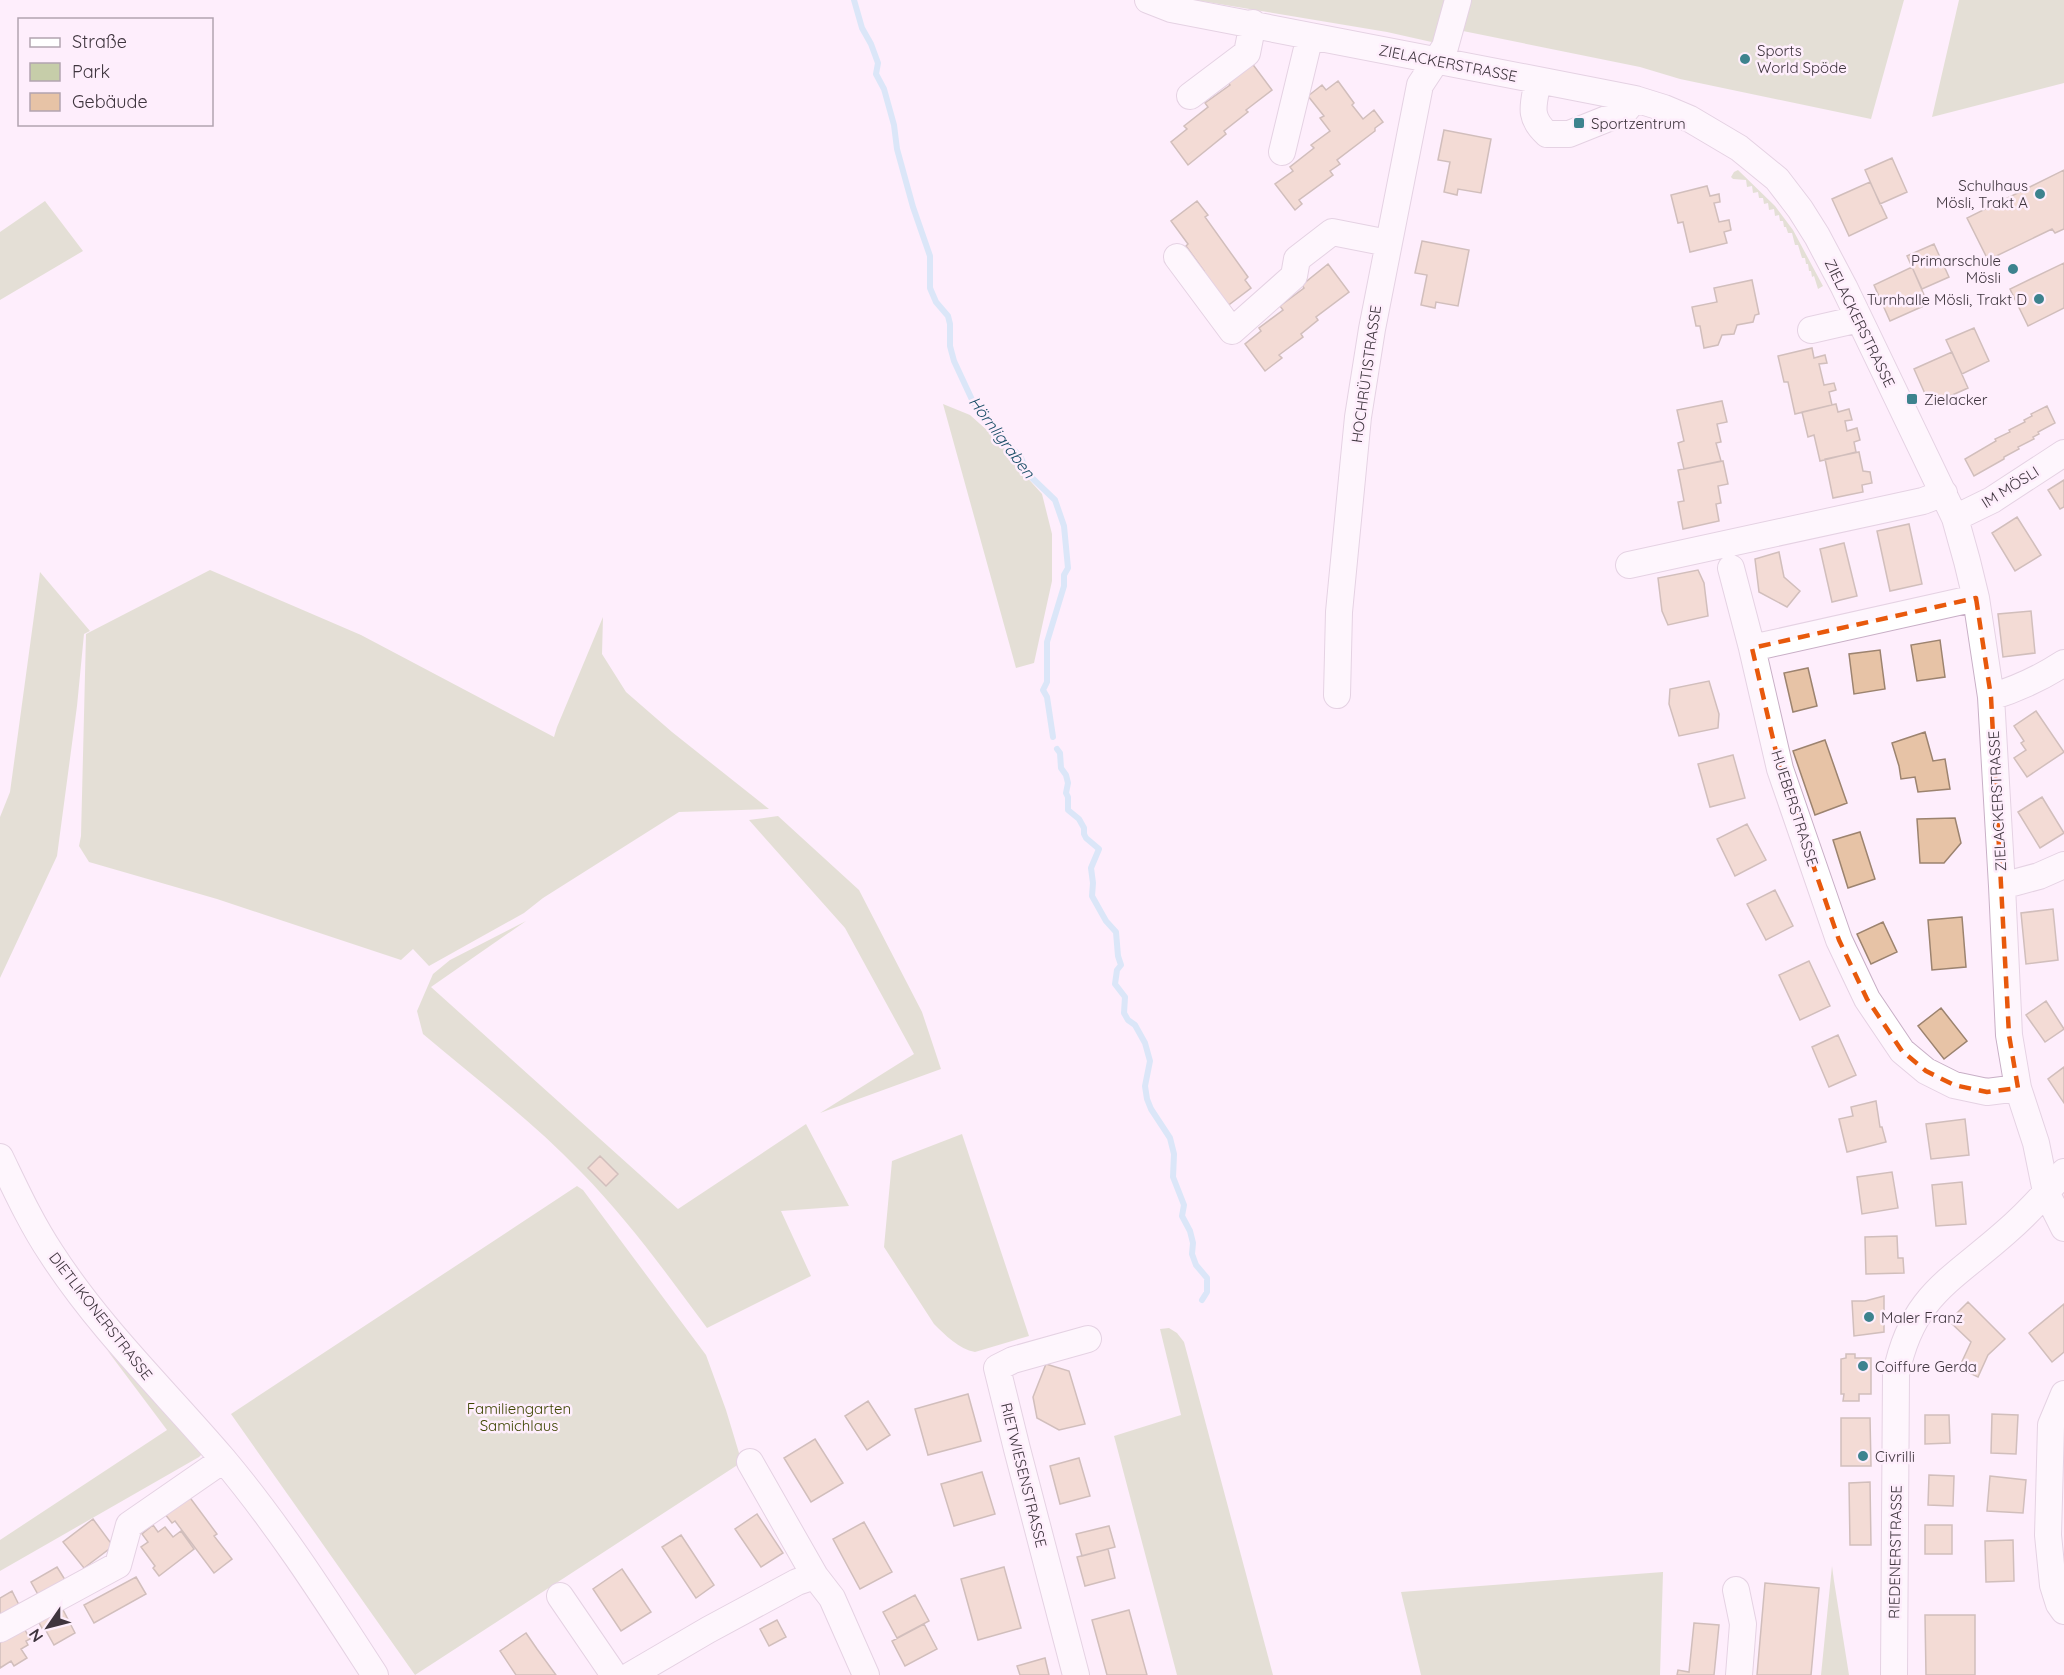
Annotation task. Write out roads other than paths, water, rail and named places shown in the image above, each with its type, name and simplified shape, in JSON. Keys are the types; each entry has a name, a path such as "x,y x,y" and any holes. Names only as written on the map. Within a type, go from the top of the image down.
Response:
{"street":[{"name":"ZIELACKERSTRASSE","path":"1148,0 1171,9 1253,23 1635,99 1664,108 1690,119 1739,148 1777,179 1800,209 1817,236 1944,493 1955,518 1976,598 1991,696 2009,1035 2018,1088 2036,1143 2046,1192 2064,1228"},
{"name":"HOCHRÜTISTRASSE","path":"1337,695 1339,612 1358,417 1388,243 1420,85 1445,47 1458,0"},
{"path":"1190,96 1247,52 1253,23"},
{"path":"1282,152 1310,36"},
{"path":"1538,80 1533,112 1537,125 1547,134 1569,134 1624,112 1635,99"},
{"path":"1177,257 1232,331 1294,276 1297,259 1332,232 1388,243"},
{"path":"1811,330 1859,319"},
{"name":"IM MÖSLI","path":"1955,518 1992,500 2064,453"},
{"path":"1629,565 1923,501 1944,493"},
{"name":"HUEBERSTRASSE","path":"1731,568 1780,769 1839,940 1867,999 1902,1051 1926,1071 1954,1085 1987,1092 2018,1088"},
{"path":"1752,648 1976,598"},
{"path":"1991,696 2035,680 2064,663"},
{"path":"2002,886 2039,876 2064,865"},
{"name":"DIETLIKONERSTRASSE","path":"0,1157 22,1205 52,1256 102,1322 223,1460 293,1550 375,1675"},
{"name":"RIEDENERSTRASSE","path":"1894,1675 1896,1374 1900,1353 1908,1332 1924,1304 1949,1278 2007,1231 2064,1172"},
{"name":"RIETWIESENSTRASSE","path":"1076,1675 997,1368 1013,1360 1088,1339"},
{"path":"2064,1394 2051,1425 2048,1535 2053,1585 2064,1611"},
{"path":"0,1629 118,1565 129,1525 223,1460"},
{"path":"750,1462 814,1576 832,1598 866,1675"},
{"path":"631,1675 787,1587 814,1576"},
{"path":"1736,1590 1743,1624 1739,1675"},
{"path":"560,1596 614,1675"}],"waterway":[{"name":"Hörnligraben","path":"854,0 862,28 878,63 876,74 884,89 894,125 897,149 913,207 930,256 930,288 936,302 948,316 950,346 954,361 974,404 987,415 999,436 1020,456 1029,475 1055,500 1064,526 1068,568 1064,575 1064,586 1047,642 1047,682 1043,690 1047,697 1053,737"},
{"path":"1057,749 1060,753 1061,768 1068,783 1066,793 1068,810 1079,819 1086,838 1099,849 1091,868 1092,896 1106,921 1116,932 1121,965 1117,970 1115,984 1125,997 1124,1013 1135,1025 1145,1043 1150,1061 1145,1086 1147,1099 1170,1138 1174,1154 1173,1177 1184,1205 1182,1216 1190,1231 1193,1243 1192,1254 1196,1265 1207,1278 1207,1292 1202,1300"}],"place":[{"name":"Sports World Spöde","path":"1745,59"},
{"name":"Sportzentrum","path":"1579,123"},
{"name":"Schulhaus Mösli, Trakt A","path":"2040,194"},
{"name":"Primarschule Mösli","path":"2013,269"},
{"name":"Turnhalle Mösli, Trakt D","path":"2039,299"},
{"name":"Zielacker","path":"1912,399"},
{"name":"Maler Franz","path":"1869,1317"},
{"name":"Coiffure Gerda","path":"1863,1366"},
{"name":"Civrilli","path":"1863,1456"}],"park label":[{"name":"Familiengarten Samichlaus","path":"519,1416"}]}
